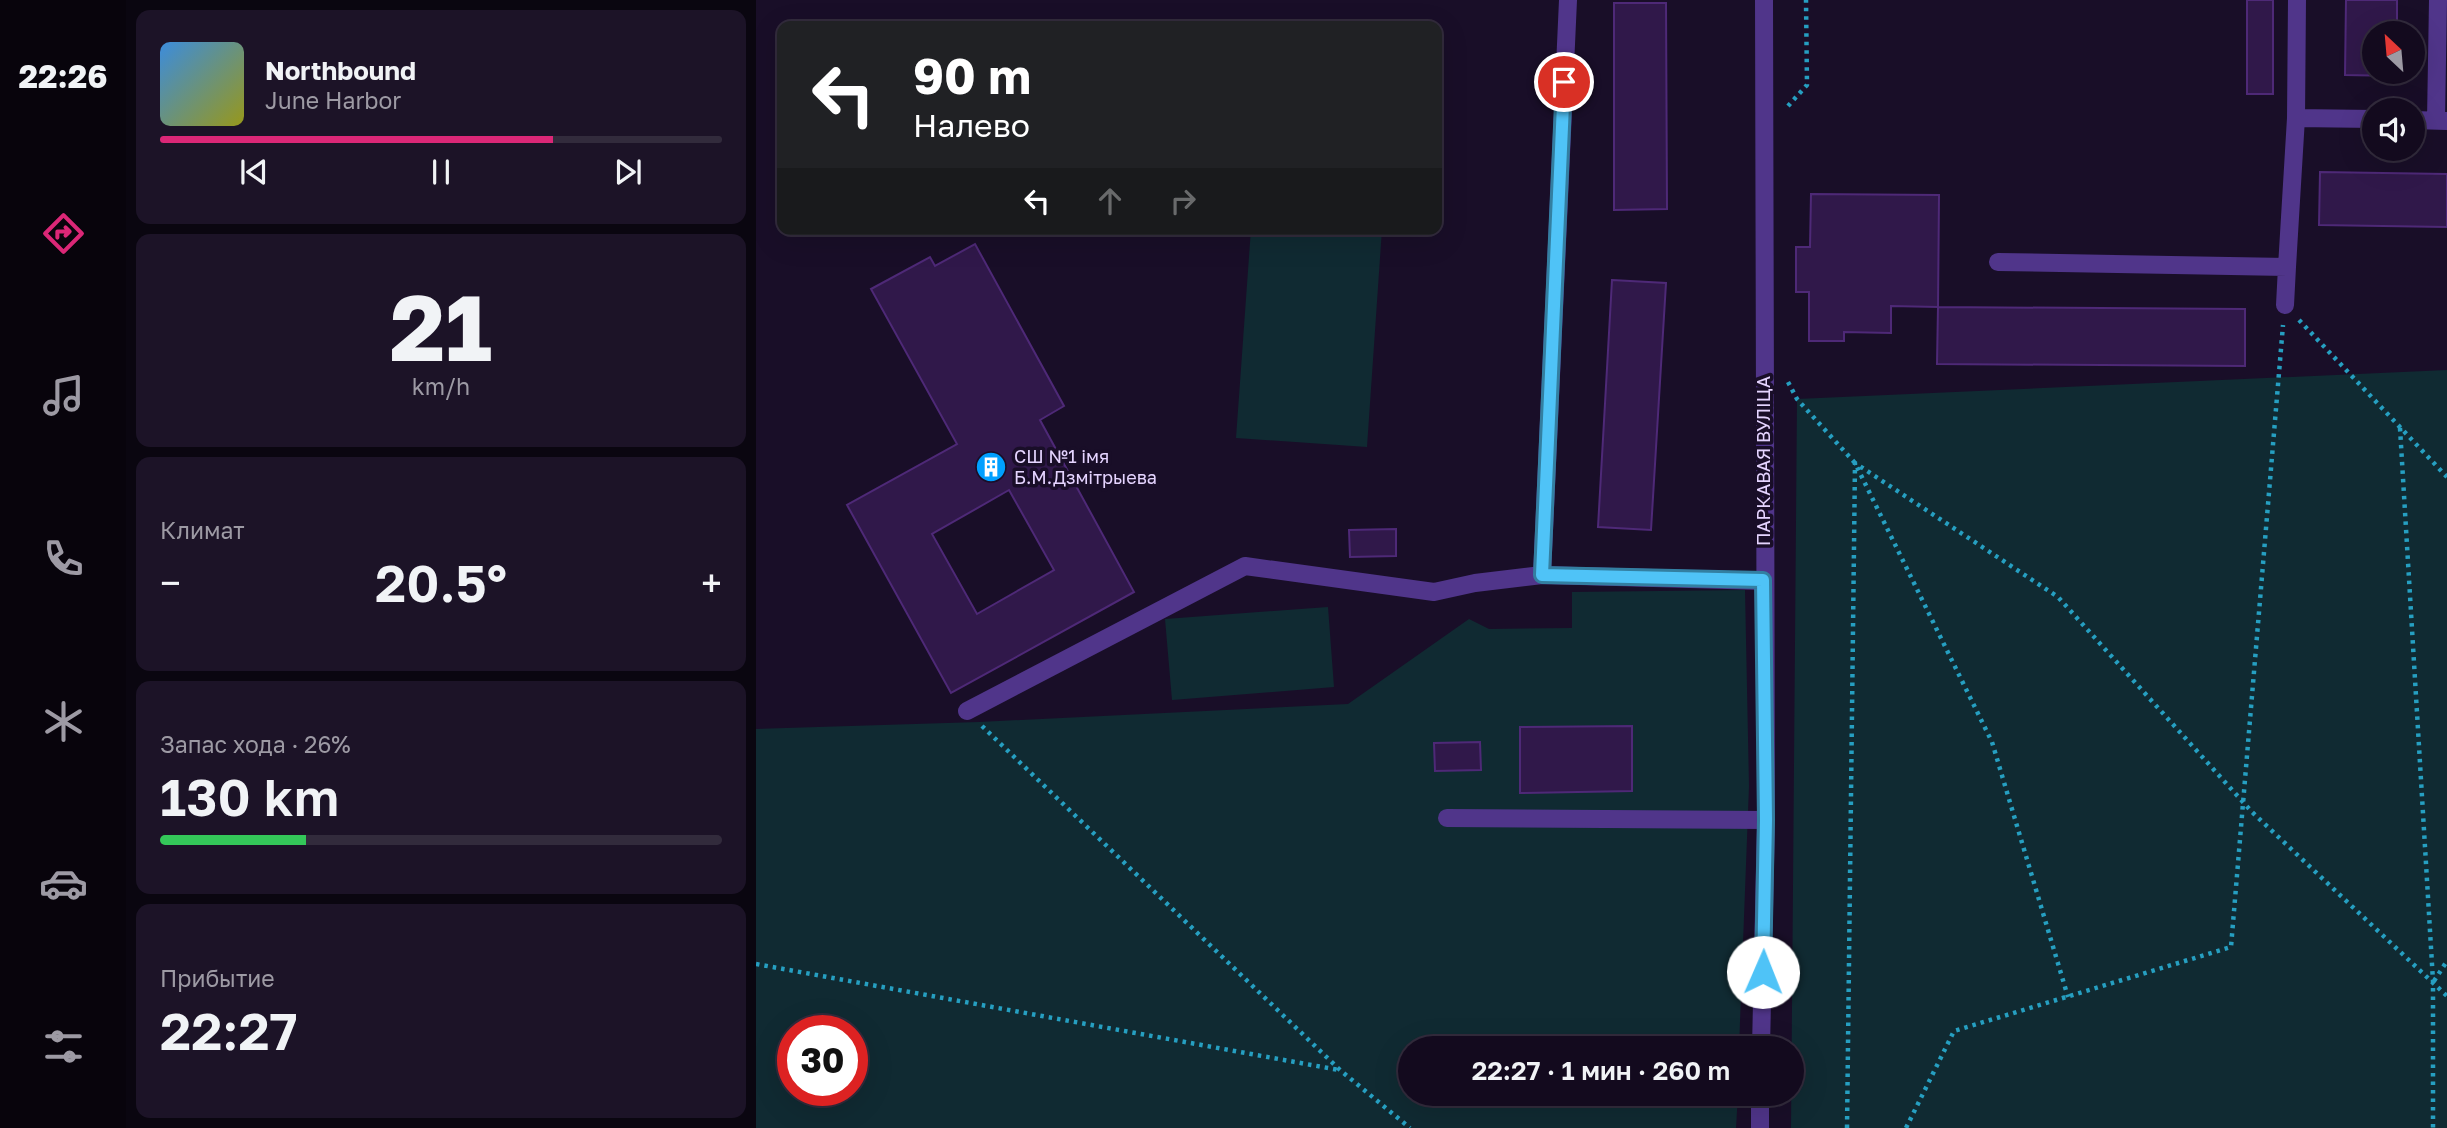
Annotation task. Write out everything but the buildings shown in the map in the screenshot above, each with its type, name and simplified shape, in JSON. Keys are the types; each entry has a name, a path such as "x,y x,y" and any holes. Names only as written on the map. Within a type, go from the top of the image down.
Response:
{"street":[{"path":"1542,575 1568,0"},
{"name":"ПАРКАВАЯ ВУЛІЦА","path":"1761,1036 1766,820 1763,580 1764,0"},
{"path":"2285,305 2296,118 2297,0"},
{"path":"2438,0 2442,121"},
{"path":"2296,118 2362,119"},
{"path":"1998,262 2287,267"},
{"path":"967,711 1245,566 1434,592 1475,583 1542,575 1763,580"},
{"path":"1447,818 1766,820"},
{"path":"1760,1106 1760,1128"}],"path":[{"path":"1786,108 1807,85 1806,0"},
{"path":"2285,305 2447,477"},
{"path":"1906,1128 1955,1031 2231,947 2285,305"},
{"path":"1783,372 1797,399 1854,463 2057,597 2243,802 2447,996"},
{"path":"2400,428 2433,981 2433,1128"},
{"path":"1854,463 1992,742 2068,997"},
{"path":"1847,1128 1854,463"},
{"path":"967,711 1340,1070 1410,1128"},
{"path":"2433,981 2447,961"},
{"path":"756,964 1340,1070"}],"shaded area":[{"path":"1251,235 1382,235 1367,447 1236,438"},
{"path":"2447,370 2447,1128 1791,1128 1791,1106 1804,1106 1804,1036 1792,1036 1797,399"},
{"path":"1745,590 1749,786 1739,1036 1398,1036 1398,1106 1737,1106 1736,1128 756,1128 756,729 979,722 1348,704 1469,619 1489,629 1572,628 1572,592"},
{"path":"1328,607 1334,687 1172,700 1165,619"}],"place":[{"name":"СШ №1 імя Б.М.Дзмітрыева","path":"991,467"}],"route":[{"path":"1564,82 1542,575 1763,580 1766,820 1763,972"}]}
